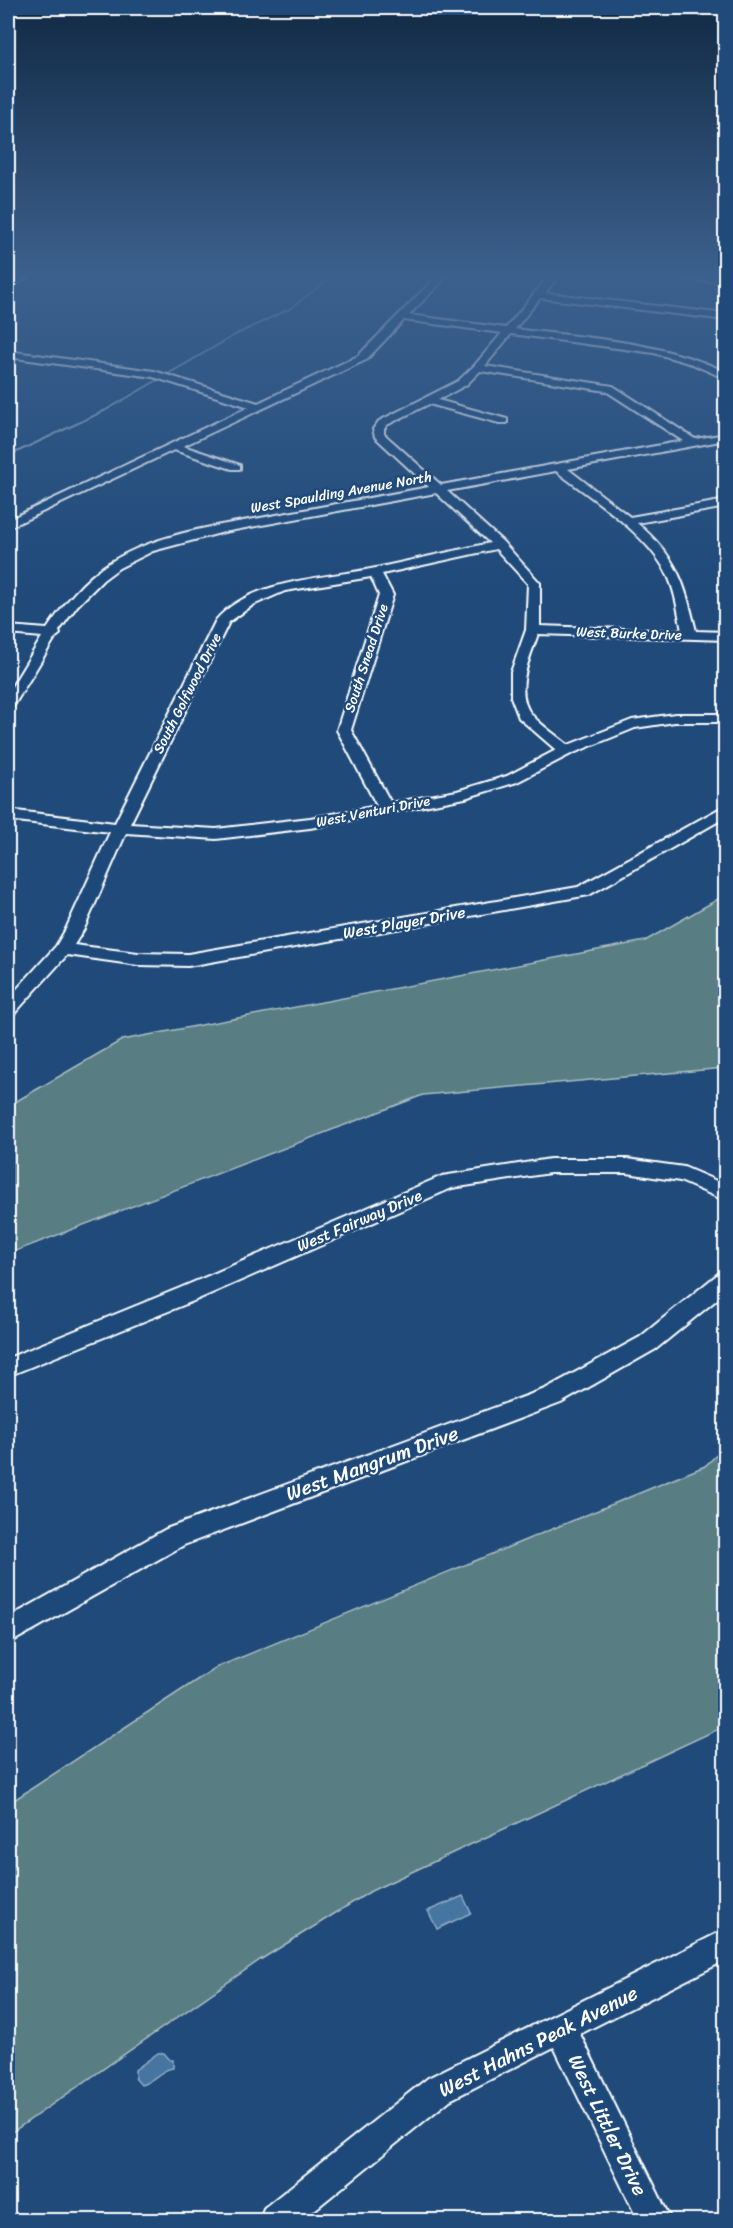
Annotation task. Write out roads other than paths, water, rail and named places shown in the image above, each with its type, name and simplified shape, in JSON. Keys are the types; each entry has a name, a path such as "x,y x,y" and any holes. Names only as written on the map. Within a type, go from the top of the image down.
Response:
{"street":[{"path":"159,376 260,407"},
{"path":"8,524 325,376"},
{"path":"469,376 462,383 431,401 383,423 378,429 379,435 499,545 534,583 533,630 518,672 521,706 524,715 566,751"},
{"path":"530,376 609,388 693,443"},
{"path":"431,401 503,421"},
{"name":"West Spaulding Avenue North","path":"8,704 52,634 85,589 106,571 132,555 170,541 210,531 726,437"},
{"path":"175,447 236,467"},
{"path":"558,467 626,521 659,551 673,574 690,636"},
{"path":"626,521 726,502"},
{"name":"South Golfwood Drive","path":"8,1011 63,949 75,929 120,828 223,620 248,602 282,588 375,572 499,545"},
{"name":"South Snead Drive","path":"375,572 386,595 344,729 386,808"},
{"path":"8,630 52,634"},
{"name":"West Burke Drive","path":"533,630 726,636"},
{"name":"West Venturi Drive","path":"8,815 120,828 216,834 310,823 460,795 512,779 566,751 632,724 675,718 726,718"},
{"name":"West Player Drive","path":"63,949 138,960 188,960 583,891 726,810"},
{"name":"West Fairway Drive","path":"8,1367 188,1294 449,1181 550,1166 627,1166 684,1174 726,1194"},
{"name":"West Mangrum Drive","path":"8,1631 175,1537 553,1396 648,1343 726,1280"},
{"name":"West Hahns Peak Avenue","path":"276,2220 439,2089 726,1944"},
{"name":"West Littler Drive","path":"561,2029 655,2220"}],"water":[{"path":"463,1896 471,1913 437,1929 428,1911"},
{"path":"158,2053 164,2053 170,2060 173,2060 173,2068 141,2085 135,2078 135,2070"}],"waterway":[{"path":"8,456 106,410 165,376"}]}
